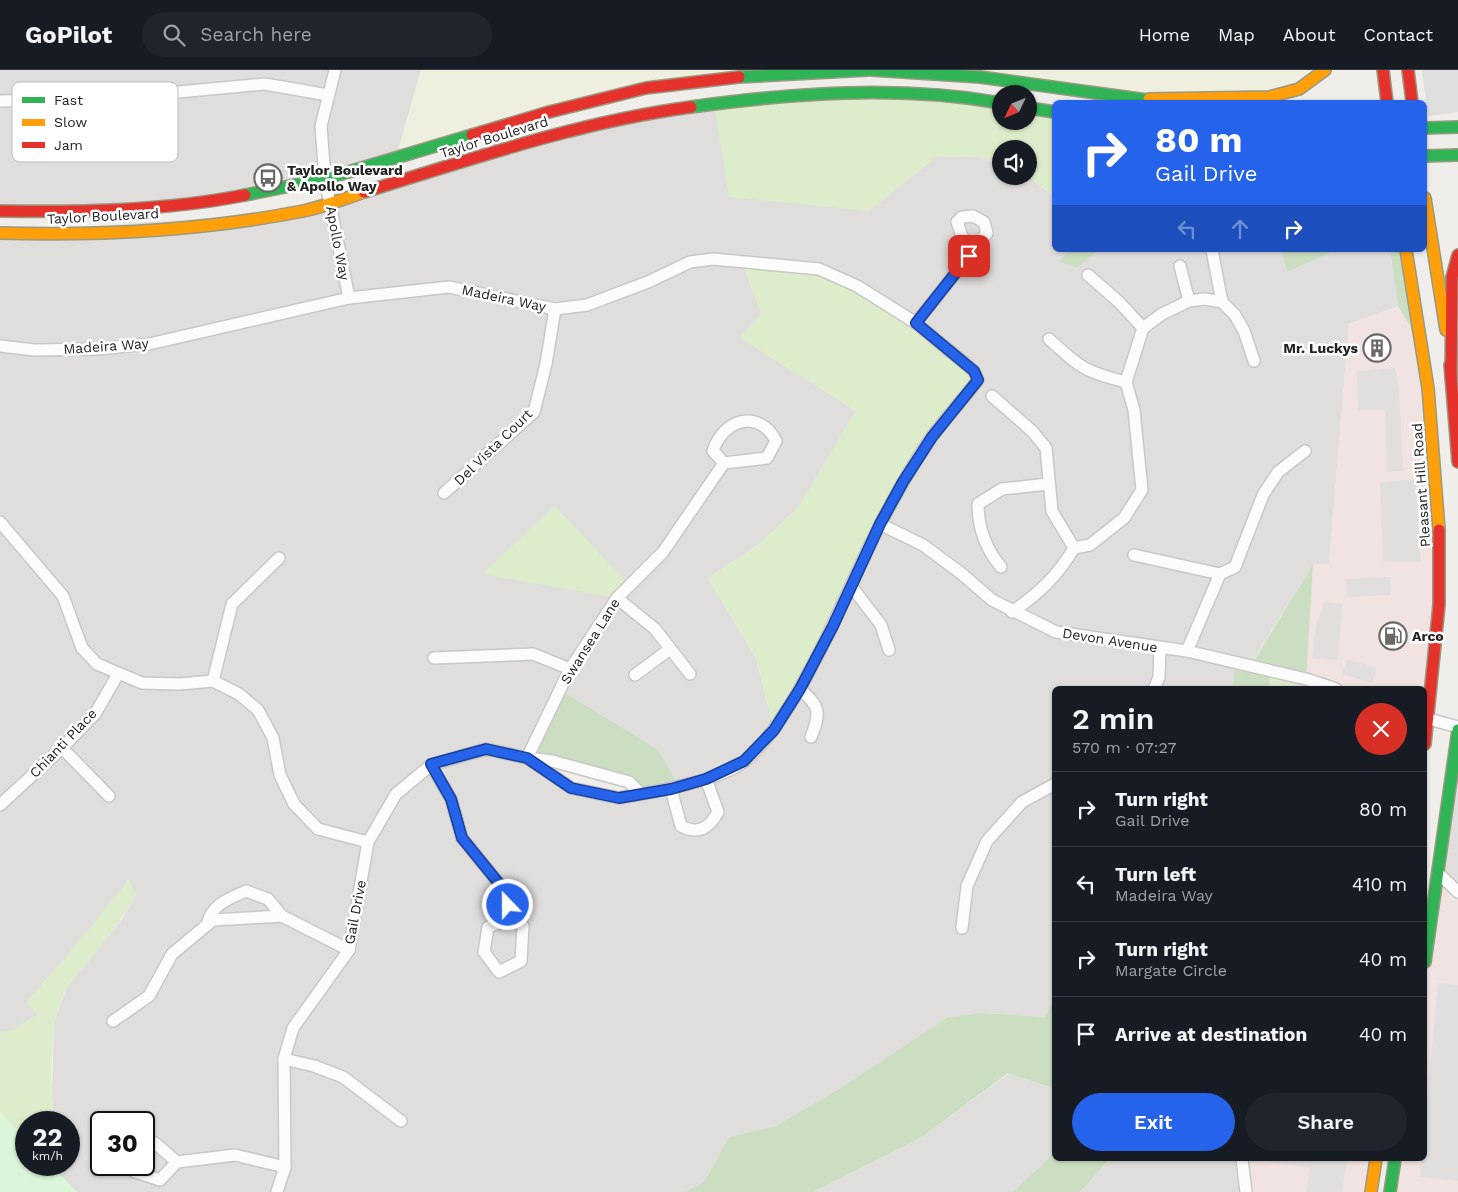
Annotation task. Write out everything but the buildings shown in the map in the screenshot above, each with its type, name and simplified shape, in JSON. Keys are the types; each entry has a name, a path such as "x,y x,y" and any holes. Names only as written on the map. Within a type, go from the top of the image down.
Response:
{"main road":[{"name":"Taylor Boulevard","path":"0,210 57,212 205,203 325,179 549,112 646,88 762,74 869,70 980,77 1146,100"},
{"path":"1138,99 1269,98 1295,91 1319,77 1325,70"},
{"path":"1383,70 1386,100"},
{"path":"1408,70 1412,100"},
{"name":"Taylor Boulevard","path":"0,233 58,235 207,225 304,212 555,133 651,112 764,97 870,92 992,101"},
{"path":"1038,109 1052,112"},
{"path":"1427,128 1458,127"},
{"path":"1427,156 1458,155"},
{"path":"1427,212 1451,377 1458,462"},
{"name":"Pleasant Hill Road","path":"1406,252 1428,388 1440,543 1439,605 1427,710"},
{"path":"1451,377 1452,277 1458,255"},
{"path":"1427,948 1455,773 1458,728"},
{"path":"1371,1192 1376,1161"},
{"path":"1390,1192 1396,1161"}],"street":[{"name":"Apollo Way","path":"335,70 321,126 325,179 349,298"},
{"path":"178,92 265,84 328,95"},
{"path":"1212,252 1222,302"},
{"path":"916,323 969,256"},
{"name":"Madeira Way","path":"0,346 34,350 96,350 149,344 349,298 449,287 556,309 587,305 648,282 690,262 722,259 819,269 857,286 916,323 974,371"},
{"path":"1180,266 1189,301"},
{"path":"1088,274 1143,328"},
{"path":"1012,612 1037,594 1061,570 1074,548 1090,545 1124,518 1142,490 1134,410 1126,382 1143,328 1162,314 1189,301 1205,298 1222,302 1235,315 1244,331 1254,361"},
{"name":"Del Vista Court","path":"444,493 534,412 546,364 556,309"},
{"path":"1049,339 1077,366 1096,375 1126,382"},
{"name":"Gail Drive","path":"527,758 571,788 619,798 671,789 706,779 744,761 774,730 800,689 852,587 880,524 932,437 978,380 974,371"},
{"path":"992,396 1032,431 1046,448 1052,511 1074,548"},
{"path":"757,422 771,430 776,440 767,458 724,463 712,451 722,430 735,423 757,422"},
{"path":"1134,555 1220,574 1235,567 1263,495 1278,472 1305,452"},
{"name":"Swansea Lane","path":"527,758 570,669 617,598 663,552 724,463"},
{"path":"1001,567 989,553 978,521 978,504 1002,488 1048,484"},
{"path":"0,522 63,596 82,648 97,664 142,683 180,684 213,681 239,694 258,710 272,738 280,775 294,804 318,829 368,842"},
{"name":"Devon Avenue","path":"880,524 923,545 962,574 992,600 1012,612 1056,632 1187,651 1306,679 1327,686"},
{"path":"213,681 232,604 279,558"},
{"path":"1187,651 1220,574"},
{"path":"852,587 881,625 889,650"},
{"path":"617,598 655,629 690,674"},
{"path":"1155,686 1159,677 1160,648"},
{"path":"635,674 670,649"},
{"path":"434,658 532,654 570,669"},
{"name":"Chianti Place","path":"0,805 62,748 95,714 118,674"},
{"path":"800,689 815,702 819,717 812,737"},
{"path":"1427,719 1458,728"},
{"path":"62,748 109,796"},
{"name":"Gail Drive","path":"277,1192 285,1167 284,1059 294,1028 348,950 368,842 396,794 431,764 486,749 527,758 552,761 629,782 641,794"},
{"path":"431,764 451,799 462,838 506,892 510,919"},
{"path":"671,789 681,826 689,830 704,830 711,824 718,812 706,779"},
{"path":"962,928 967,886 987,840 1022,802 1052,786"},
{"path":"1438,874 1458,892"},
{"path":"207,924 209,916 219,902 246,890 268,899 282,916 348,950"},
{"path":"113,1021 149,996 172,954 213,920 235,917 282,916"},
{"path":"510,919 523,926 521,961 499,972 484,952 488,927 510,919"},
{"path":"284,1059 314,1066 343,1077 401,1121"},
{"path":"155,1143 177,1162"},
{"path":"148,1176 160,1180 177,1162 235,1155 285,1167"},
{"path":"1242,1161 1246,1192"}],"shaded area":[{"path":"0,70 421,70 396,158 205,203 0,211"},
{"path":"1422,70 1458,70 1458,112 1428,116"},
{"path":"714,103 829,206 869,211 936,157 979,156 992,161 992,185 1037,184 1052,195 1052,252 1066,252 1059,262 1077,268 1097,252 1282,252 1287,272 1332,252 1390,252 1398,306 1349,324 1329,564 1313,564 1250,666 1235,663 1233,686 1052,686 1052,1002 1045,1017 981,1013 776,1126 729,1137 704,1182 685,1192 77,1192 61,1176 80,1176 80,1111 53,1111 54,1021 68,986 123,918 136,895 129,880 69,954 27,1001 38,1014 13,1030 0,1033 0,233 304,211 555,133","holes":["742,260 931,437 774,729 756,658 708,578 758,545 798,508 856,411 741,338 761,314","527,759 671,789 619,798 571,788"]},
{"path":"1398,306 1421,344 1440,543 1425,686 1305,686 1313,564 1329,564 1349,324"},
{"path":"1395,368 1399,389 1403,471 1387,472 1385,410 1358,410 1357,371"},
{"path":"1416,479 1421,562 1383,561 1380,482"},
{"path":"1390,577 1391,595 1347,597 1346,579"},
{"path":"1325,602 1342,604 1338,660 1312,658 1316,625"},
{"path":"1347,659 1377,668 1372,683 1342,674"},
{"path":"1458,768 1458,896 1438,876"},
{"path":"1438,876 1458,896 1458,1192 1391,1192 1396,1161 1427,1161 1427,949"},
{"path":"1438,983 1458,985 1458,1181 1420,1177 1421,1161 1427,1161 1427,1100"},
{"path":"1009,1073 1052,1088 1052,1155 1013,1192 813,1192 922,1137"},
{"path":"1108,1161 1242,1161 1246,1192 1080,1192"},
{"path":"1242,1161 1376,1161 1371,1192 1246,1192"},
{"path":"1265,1161 1347,1161 1342,1192 1306,1192 1310,1168"}],"green space":[{"path":"421,70 868,70 646,88 396,158"},
{"path":"871,70 1325,70 1241,99"},
{"path":"764,97 992,103 992,130 1038,130 1038,109 1052,112 1052,195 1037,184 1037,140 992,140 992,161 979,156 936,157 869,211 729,197 714,103"},
{"path":"1066,252 1097,252 1077,268 1059,262"},
{"path":"1282,252 1332,252 1287,272"},
{"path":"1390,252 1406,252 1421,344 1398,306"},
{"path":"742,260 819,269 916,323 978,380 931,437 774,730 756,658 708,578 758,545 798,508 856,411 740,338 761,314"},
{"path":"555,506 629,585 617,598 482,574"},
{"path":"1313,564 1306,679 1270,671 1269,686 1233,686 1235,662 1251,666"},
{"path":"1270,671 1306,679 1305,686 1269,686"},
{"path":"560,690 658,750 679,787 641,794 629,782 527,758"},
{"path":"129,879 136,895 113,930 70,984 62,998 57,1014 52,1051 53,1111 15,1111 15,1128 0,1112 0,1033 13,1030 37,1014 26,1002 69,954"},
{"path":"1052,1002 1052,1088 1008,1073 922,1137 813,1192 685,1192 704,1182 729,1137 776,1126 838,1090 947,1018 981,1013 1045,1017"},
{"path":"0,1112 15,1128 15,1176 62,1176 77,1192 0,1192"},
{"path":"1052,1155 1052,1161 1108,1161 1080,1192 1013,1192"}],"traffic: fast":[{"path":"739,77 868,70"},
{"path":"871,70 980,77 1147,100"},
{"path":"691,107 768,98 846,93 924,94 992,102"},
{"path":"1038,109 1052,112"},
{"path":"1427,128 1458,127"},
{"path":"245,195 325,179 472,135"},
{"path":"1427,156 1458,155"},
{"path":"1427,948 1458,730"},
{"path":"1390,1192 1395,1161"}],"traffic: slow":[{"path":"1149,99 1269,97 1299,89 1325,70"},
{"path":"0,233 75,234 229,223 311,209 364,192"},
{"path":"1427,211 1446,330"},
{"path":"1406,252 1428,388 1439,530"},
{"path":"1371,1192 1376,1161"}],"traffic: jam":[{"path":"1383,70 1387,100"},
{"path":"1408,70 1412,100"},
{"path":"472,135 549,112 646,88 739,77"},
{"path":"364,192 567,132 608,122 691,107"},
{"path":"0,211 61,211 154,207 245,195"},
{"path":"1451,377 1452,277 1458,255"},
{"path":"1450,365 1458,462"},
{"path":"1427,724 1439,605 1439,530"}],"place":[{"name":"Taylor Boulevard & Apollo Way","path":"268,178"},
{"name":"Mr. Luckys","path":"1377,348"},
{"name":"Arco","path":"1393,636"}],"route":[{"path":"508,905 506,892 462,838 451,799 431,764 486,749 527,758 571,788 619,798 671,789 706,779 744,761 774,730 800,689 852,587 880,524 903,482 932,437 978,380 974,371 916,323 964,265 969,256"}]}
